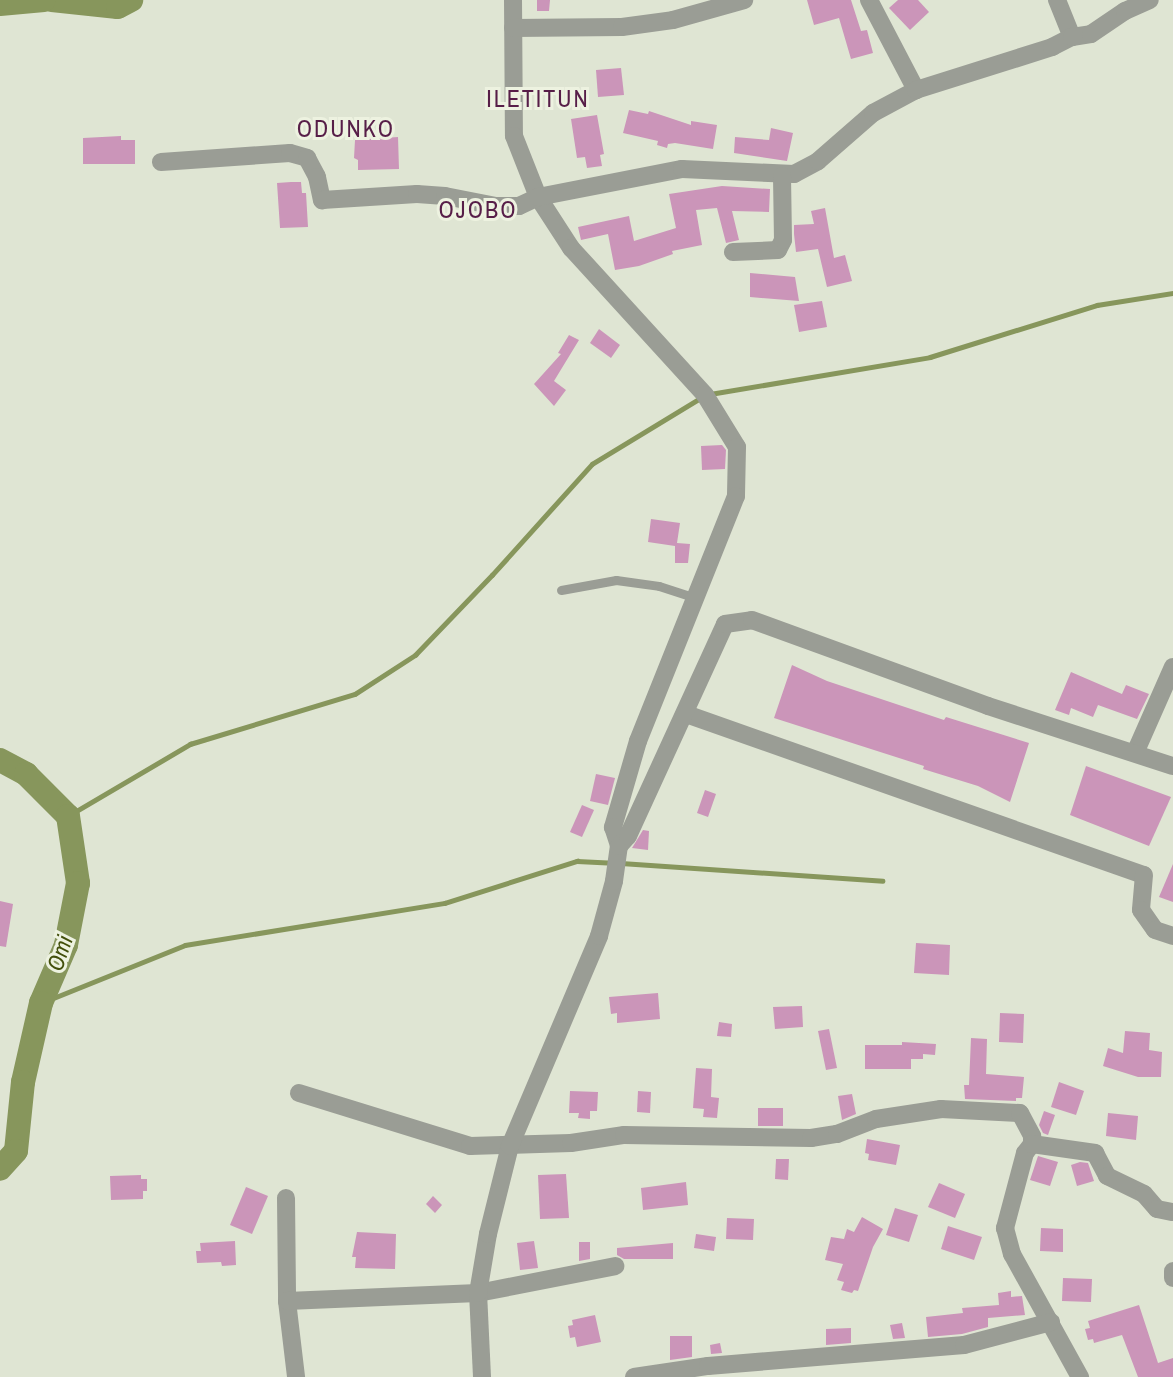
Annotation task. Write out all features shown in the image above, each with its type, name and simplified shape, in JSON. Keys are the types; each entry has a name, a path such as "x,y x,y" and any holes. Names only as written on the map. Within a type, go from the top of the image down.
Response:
{"street":[{"path":"482,1377 478,1293 488,1234 510,1146 599,936 614,881 618,853 612,827 619,802 638,741 736,496 737,447 705,395 571,248 538,197 514,136 513,0"},
{"path":"513,28 622,27 673,20 744,0"},
{"path":"869,0 916,90"},
{"path":"1057,0 1072,37"},
{"path":"160,162 290,153 307,158 317,177 322,200 417,194 445,196 496,206 519,206 538,197 682,169 782,176 806,169 873,113 916,90 1052,47 1072,37 1091,34 1150,0"},
{"path":"733,252 778,250 783,240 782,176"},
{"path":"618,853 686,714 725,624 752,620 988,706 1173,766"},
{"path":"1135,753 1173,667"},
{"path":"686,714 1144,875 1141,910 1156,930 1173,936"},
{"path":"299,1093 470,1146 510,1146 624,1135 811,1138 837,1134 876,1119 942,1109 1020,1113 1032,1136 1032,1144 1025,1153 1006,1228 1012,1254 1080,1377"},
{"path":"1032,1144 1095,1153 1107,1176 1144,1194 1157,1209 1173,1212"},
{"path":"286,1198 288,1301 296,1377"},
{"path":"288,1301 478,1293 615,1266"},
{"path":"1173,1271 1173,1278"},
{"path":"634,1377 708,1366 964,1345 1051,1322"}],"lane":[{"path":"561,590 616,580 659,586 695,598"}],"building":[{"path":"537,0 550,0 549,11 537,11"},
{"path":"807,0 851,0 861,31 867,30 873,53 851,59 839,18 814,25"},
{"path":"898,0 918,0 929,12 910,30 889,8"},
{"path":"621,68 624,95 598,97 596,70"},
{"path":"629,110 648,114 649,111 691,125 691,121 717,125 713,149 675,143 668,144 667,148 657,145 658,141 623,133"},
{"path":"597,115 604,154 600,155 602,166 587,168 585,157 577,158 571,119"},
{"path":"771,128 793,133 787,161 734,153 735,137 769,140"},
{"path":"121,136 121,140 135,140 135,164 83,164 83,138"},
{"path":"398,137 399,169 358,170 358,160 354,158 355,140"},
{"path":"301,182 302,193 306,193 308,227 280,228 277,183"},
{"path":"722,186 770,189 769,212 732,211 739,240 726,243 717,208 696,210 702,245 672,251 673,254 639,266 615,270 608,234 581,240 578,227 629,216 634,241 676,228 669,194"},
{"path":"825,208 834,258 845,255 852,281 827,287 818,249 796,252 794,234 794,225 814,224 811,211"},
{"path":"750,273 795,277 799,301 750,297"},
{"path":"822,301 827,327 799,332 794,305"},
{"path":"599,329 620,345 611,358 590,343"},
{"path":"569,335 579,340 554,381 566,390 554,406 534,384 561,354 558,353"},
{"path":"722,445 726,450 725,469 702,470 701,446"},
{"path":"651,519 680,523 677,543 690,544 688,563 675,563 675,546 648,542"},
{"path":"792,665 827,681 944,720 946,717 1029,743 1010,802 978,786 923,769 924,766 774,718"},
{"path":"1071,672 1122,694 1126,685 1149,694 1137,719 1098,705 1093,717 1071,708 1069,715 1055,710"},
{"path":"1086,766 1171,797 1149,846 1070,815"},
{"path":"596,774 615,778 608,805 590,801"},
{"path":"705,790 716,794 708,817 697,813"},
{"path":"582,805 594,810 582,837 570,832"},
{"path":"643,830 649,831 648,850 632,848"},
{"path":"1173,864 1173,902 1159,897"},
{"path":"0,901 13,904 6,947 0,946"},
{"path":"916,943 950,945 949,975 914,973"},
{"path":"658,993 660,1019 617,1023 617,1013 611,1014 609,997"},
{"path":"802,1006 803,1027 775,1029 773,1007"},
{"path":"1000,1013 1024,1014 1023,1043 999,1042"},
{"path":"719,1022 732,1024 731,1037 717,1036"},
{"path":"829,1029 837,1068 826,1070 818,1031"},
{"path":"1125,1031 1150,1033 1149,1050 1162,1052 1161,1077 1138,1077 1103,1066 1108,1048 1123,1053"},
{"path":"971,1038 987,1039 986,1074 1024,1077 1022,1098 1016,1098 1016,1101 965,1099 964,1085 969,1085"},
{"path":"902,1042 936,1044 935,1055 923,1054 923,1059 911,1059 911,1069 865,1069 865,1045 902,1045"},
{"path":"696,1068 712,1069 711,1097 719,1098 717,1118 703,1117 704,1109 693,1108"},
{"path":"1059,1082 1084,1091 1076,1115 1051,1107"},
{"path":"570,1091 598,1092 597,1111 590,1111 590,1119 578,1118 579,1113 569,1113"},
{"path":"638,1091 651,1092 650,1113 637,1112"},
{"path":"852,1094 856,1114 842,1120 838,1096"},
{"path":"758,1108 783,1108 783,1126 758,1126"},
{"path":"1044,1111 1055,1115 1048,1135 1043,1133 1039,1125"},
{"path":"1108,1113 1138,1116 1136,1140 1106,1136"},
{"path":"867,1139 900,1145 896,1165 868,1160 869,1154 865,1153"},
{"path":"1038,1156 1058,1162 1050,1186 1030,1180"},
{"path":"776,1159 789,1159 788,1180 775,1179"},
{"path":"1088,1163 1094,1181 1077,1186 1071,1165"},
{"path":"566,1174 569,1218 540,1219 538,1175"},
{"path":"141,1175 141,1179 147,1179 147,1191 143,1191 143,1199 111,1200 110,1176"},
{"path":"686,1182 688,1205 643,1210 641,1188"},
{"path":"939,1183 965,1194 955,1218 928,1207"},
{"path":"246,1187 268,1196 252,1234 230,1225"},
{"path":"433,1196 442,1205 435,1213 426,1204"},
{"path":"895,1208 918,1215 909,1242 886,1235"},
{"path":"862,1217 883,1229 873,1247 858,1291 854,1290 852,1293 841,1290 844,1282 837,1280 843,1264 825,1260 831,1237 844,1239 847,1229 854,1232"},
{"path":"727,1218 754,1219 753,1240 726,1239"},
{"path":"948,1226 982,1237 974,1260 941,1249"},
{"path":"1041,1228 1063,1229 1063,1252 1040,1251"},
{"path":"357,1232 396,1234 395,1269 355,1268 356,1257 352,1257"},
{"path":"696,1234 716,1237 714,1251 694,1248"},
{"path":"235,1241 236,1265 222,1266 221,1262 197,1263 196,1251 201,1251 200,1243"},
{"path":"534,1241 538,1268 520,1270 517,1243"},
{"path":"579,1242 590,1242 590,1259 579,1261"},
{"path":"673,1243 673,1259 624,1259 617,1255 617,1248"},
{"path":"1063,1278 1092,1279 1091,1302 1062,1301"},
{"path":"1011,1291 1011,1297 1022,1296 1025,1315 988,1318 988,1327 962,1334 928,1337 926,1317 963,1313 962,1308 999,1305 998,1293"},
{"path":"1139,1305 1158,1363 1173,1358 1173,1377 1138,1377 1122,1335 1094,1343 1093,1339 1088,1340 1085,1329 1090,1328 1088,1321"},
{"path":"595,1315 601,1342 577,1347 575,1337 570,1338 568,1326 573,1325 572,1320"},
{"path":"902,1323 905,1338 893,1339 890,1325"},
{"path":"851,1328 851,1343 826,1345 826,1329"},
{"path":"670,1336 692,1336 692,1357 670,1360"},
{"path":"720,1343 722,1353 711,1354 710,1345"}],"waterway":[{"name":"Omi","path":"0,4 44,0"},
{"name":"Omi","path":"52,0 118,7 131,0"},
{"path":"710,394 930,357 1097,305 1173,293"},
{"path":"68,816 190,744 355,694 415,655 492,575 592,464 702,397"},
{"name":"Omi","path":"0,760 26,774 68,816 78,883 66,945 41,1003 23,1082 16,1151 0,1169"},
{"path":"41,1003 185,945 445,903 577,861 612,863"},
{"path":"621,863 882,881"}],"district":[{"name":"ILETITUN","path":"538,99"},
{"name":"ODUNKO","path":"346,129"},
{"name":"OJOBO","path":"478,210"}]}
